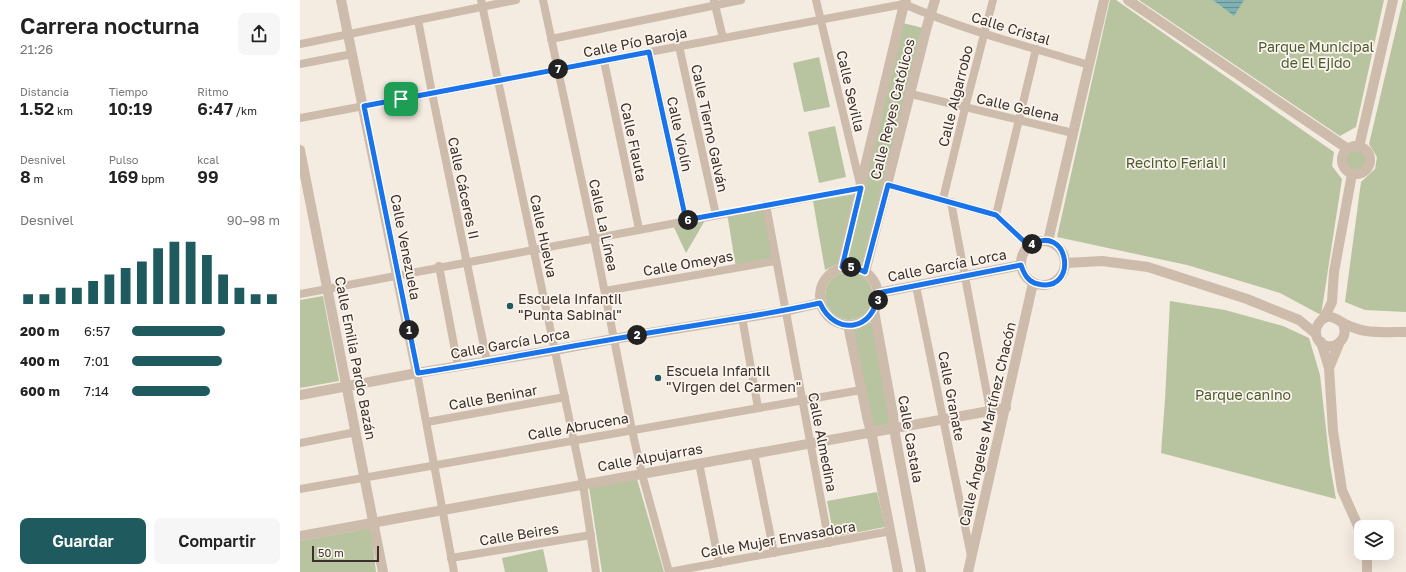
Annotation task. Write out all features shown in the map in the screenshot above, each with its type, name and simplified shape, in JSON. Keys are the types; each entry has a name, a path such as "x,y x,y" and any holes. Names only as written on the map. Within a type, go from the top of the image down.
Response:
{"street":[{"name":"Calle Venezuela","path":"341,0 418,373 454,572"},
{"path":"300,44 418,20 482,4 516,0"},
{"name":"Calle La Línea","path":"543,0 605,291 632,430 642,474 669,572"},
{"path":"551,39 715,3 741,0"},
{"name":"Calle Sevilla","path":"816,0 861,188"},
{"name":"Calle Reyes Católicos","path":"865,272 935,0"},
{"name":"Calle Algarrobo","path":"990,410 965,276 947,201 965,108 983,33 993,0"},
{"path":"1048,241 1104,0"},
{"path":"1128,0 1348,149"},
{"path":"1359,147 1393,0"},
{"name":"Calle Pío Baroja","path":"300,118 821,20 905,2"},
{"name":"Calle Reyes Católicos","path":"842,267 905,2"},
{"name":"Calle Cristal","path":"905,2 930,16 1089,65"},
{"path":"715,3 723,38"},
{"name":"Calle Huelva","path":"482,4 583,484 596,572"},
{"name":"Calle Cáceres II","path":"418,20 487,361"},
{"name":"Calle Tierno Galván","path":"679,46 716,215"},
{"path":"996,215 1036,49"},
{"name":"Calle Violín","path":"649,52 686,220"},
{"path":"300,64 352,54"},
{"name":"Calle Flauta","path":"604,61 638,229"},
{"name":"Calle Galena","path":"911,94 1073,133"},
{"path":"1359,147 1366,152 1370,160 1369,164 1364,171 1352,174 1345,169 1342,161 1344,152 1348,149 1359,147"},
{"name":"Calle Emilia Pardo Bazán","path":"300,150 383,572"},
{"path":"1352,174 1334,272 1332,302 1322,320 1317,325 1318,338 1329,368 1333,431 1342,490 1355,520"},
{"path":"888,185 996,215 1029,246"},
{"path":"300,294 397,274 861,188"},
{"name":"Calle Almedina","path":"766,205 829,543"},
{"path":"1048,241 1061,249 1066,263 1061,277 1055,282 1040,285 1033,283 1023,272 1021,265 1022,258 1024,251 1034,242 1048,241"},
{"name":"Calle Omeyas","path":"605,291 776,261"},
{"path":"1066,263 1102,261 1148,267 1247,299 1299,320 1318,338 1330,346 1366,331"},
{"name":"Calle García Lorca","path":"878,293 1021,265"},
{"path":"440,266 458,366"},
{"path":"842,267 854,267 865,272 872,278 878,293 874,311 863,322 856,325 838,324 830,319 824,312 820,303 819,294 823,281 833,271 842,267"},
{"name":"Calle Ángeles Martínez Chacón","path":"968,572 1033,283"},
{"name":"Calle Granate","path":"916,286 971,559"},
{"path":"1329,368 1345,331 1332,302"},
{"name":"Calle García Lorca","path":"300,395 458,366 742,317 785,311 820,303"},
{"name":"Calle Castala","path":"874,311 893,415 894,429 921,572"},
{"path":"742,317 758,408"},
{"path":"1299,320 1322,320 1329,317 1366,331 1406,332"},
{"path":"848,325 871,431 898,572"},
{"name":"Calle Abrucena","path":"300,489 861,390"},
{"name":"Calle Beninar","path":"427,422 565,397"},
{"name":"Calle Alpujarras","path":"300,536 810,442 871,431 894,429 1006,408"},
{"path":"300,444 356,432"},
{"path":"754,453 774,553"},
{"path":"699,463 719,563"},
{"name":"Calle Mujer Envasadora","path":"669,572 891,531"},
{"name":"Calle Beires","path":"451,558 590,535"},
{"path":"1366,560 1367,572"}],"green space":[{"name":"Recinto Ferial I","path":"1110,0 1116,0 1334,152 1332,166 1342,179 1321,315 1280,293 1187,265 1057,237"},
{"name":"Parque Municipal de El Ejido","path":"1139,0 1384,0 1356,127 1340,136"},
{"path":"1403,0 1406,0 1406,312 1365,310 1345,302 1361,182 1375,169 1377,157 1369,144"},
{"path":"903,23 923,28 863,264 847,261"},
{"path":"819,57 830,107 804,112 793,63"},
{"path":"835,126 846,177 819,183 808,132"},
{"path":"1356,146 1366,150 1370,160 1366,170 1356,174 1346,170 1342,160 1346,150"},
{"path":"855,194 837,264 825,270 813,201"},
{"path":"766,205 775,261 736,268 727,213"},
{"path":"707,217 686,253 672,223"},
{"path":"844,272 854,272 863,276 869,282 872,287 872,305 863,316 854,320 844,320 835,316 829,310 825,301 825,291 829,282 835,276"},
{"path":"323,296 339,381 300,388 300,300"},
{"name":"Parque canino","path":"1170,301 1225,310 1283,326 1309,338 1320,375 1330,465 1336,499 1161,453"},
{"path":"873,322 891,424 874,427 852,329"},
{"path":"637,479 664,572 602,572 589,487"},
{"path":"877,492 885,527 834,537 827,501"},
{"path":"371,528 376,572 300,572 300,541"},
{"path":"543,549 548,572 505,572 502,558"}],"water":[{"path":"1213,0 1244,0 1234,16"}],"place":[{"name":"Escuela Infantil \"Punta Sabinal\"","path":"510,306"},
{"name":"Escuela Infantil \"Virgen del Carmen\"","path":"658,378"}],"route":[{"path":"649,52 686,220 861,188 842,267 850,266 865,272 888,185 943,199 996,215 1029,246 1034,242 1041,241 1048,241 1055,244 1061,249 1066,263 1061,277 1055,282 1048,284 1040,285 1033,283 1023,272 1021,265 878,293 874,311 863,322 856,325 838,324 830,319 824,312 820,303 785,311 742,317 418,373 364,106 401,99 649,52"}]}
